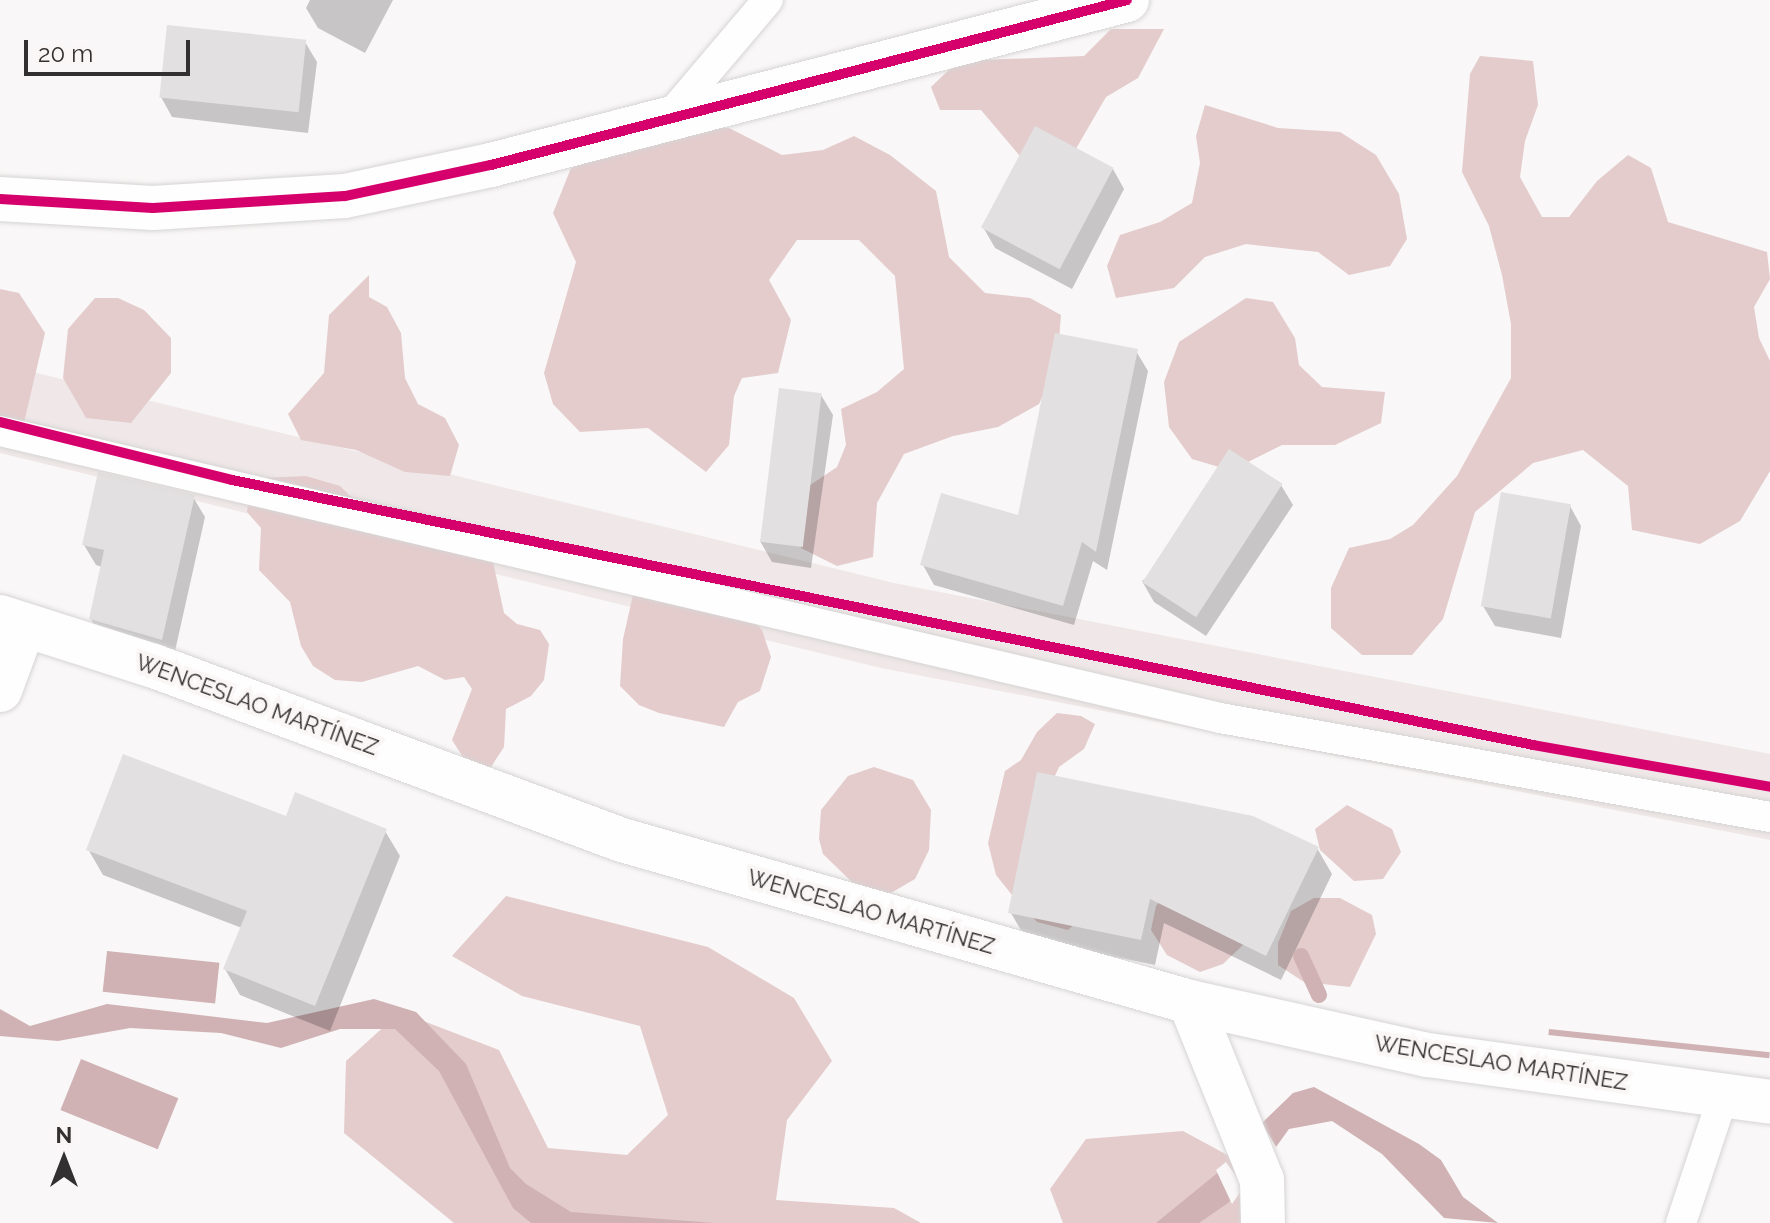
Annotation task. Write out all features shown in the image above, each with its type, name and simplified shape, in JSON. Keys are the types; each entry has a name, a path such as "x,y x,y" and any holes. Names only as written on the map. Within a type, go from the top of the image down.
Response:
{"main road":[{"path":"0,199 153,208 303,201 413,182 1127,0"},
{"path":"0,690 12,621"},
{"name":"WENCESLAO MARTÍNEZ","path":"12,621 154,666 622,840 1190,1002 1428,1055 1770,1102"},
{"path":"1190,1002 1262,1180 1263,1223"}],"lane":[{"path":"667,119 768,0"},
{"path":"0,431 1220,718 1770,817"},
{"path":"1681,1223 1723,1097"}],"shaded area":[{"path":"1111,29 1164,29 1138,78 1106,97 1070,159 1030,168 981,110 940,110 931,87 958,61 1084,56"},
{"path":"1480,56 1533,61 1538,105 1525,141 1520,177 1542,217 1569,217 1597,181 1628,155 1651,168 1668,222 1767,252 1770,279 1754,307 1759,338 1770,361 1770,471 1740,521 1700,544 1632,530 1628,486 1583,450 1533,463 1475,512 1443,619 1412,655 1362,655 1331,628 1331,588 1349,548 1390,539 1413,525 1457,476 1511,378 1511,324 1502,275 1489,226 1462,172 1470,74"},
{"path":"1205,105 1278,128 1340,132 1376,155 1399,194 1407,239 1390,266 1349,275 1318,252 1246,244 1205,257 1174,288 1116,298 1107,266 1120,235 1160,222 1192,203 1200,163 1196,136"},
{"path":"688,123 729,128 782,155 823,150 854,136 890,155 936,191 949,257 985,293 1030,298 1061,315 1057,365 1039,404 998,427 953,436 904,454 877,503 873,557 837,566 801,548 791,498 837,467 846,445 841,409 877,392 904,369 895,276 859,240 797,240 769,280 791,320 778,373 742,378 734,396 729,445 706,472 648,428 580,432 553,404 544,373 576,262 553,213 571,168"},
{"path":"369,275 369,297 387,307 401,333 405,378 418,404 445,418 459,445 450,476 405,472 356,450 301,440 288,414 324,373 329,315"},
{"path":"0,289 19,293 45,333 23,427 0,443"},
{"path":"95,298 118,298 144,310 171,338 171,373 131,423 86,418 63,378 68,329"},
{"path":"1246,298 1273,302 1295,338 1299,365 1322,387 1385,392 1381,423 1335,445 1282,445 1246,463 1219,467 1192,459 1169,427 1164,382 1179,342"},
{"path":"0,364 894,583 1770,754 1770,840 881,668 0,453"},
{"path":"306,476 340,486 360,506 380,514 445,519 477,534 492,557 504,613 517,624 540,630 549,644 544,680 531,696 506,709 504,747 491,767 468,765 452,740 472,689 464,677 445,680 418,666 362,682 335,680 313,666 301,646 290,602 259,570 261,528 247,512 250,492 263,478"},
{"path":"635,586 731,597 762,630 771,657 760,691 738,702 724,727 659,713 639,705 620,686 623,639"},
{"path":"1057,713 1081,716 1095,724 1084,749 1059,767 1050,787 1100,901 1068,930 1037,922 1012,895 996,875 988,843 1005,771 1021,760 1037,732"},
{"path":"874,767 913,780 931,810 929,850 915,879 884,897 857,887 823,854 819,839 821,810 848,776"},
{"path":"1347,805 1392,829 1401,852 1383,879 1354,881 1320,850 1315,829"},
{"path":"1174,881 1246,942 1223,964 1200,972 1167,955 1151,930 1156,906"},
{"path":"506,896 708,947 794,998 832,1061 787,1120 776,1200 894,1208 921,1223 454,1223 344,1133 346,1061 400,1012 499,1050 548,1148 627,1155 668,1115 640,1026 522,996 452,956"},
{"path":"1314,898 1340,898 1372,915 1376,934 1350,987 1304,982 1278,965 1278,943 1291,911"},
{"path":"107,951 219,963 215,1004 103,992"},
{"path":"374,999 416,1012 466,1064 510,1168 526,1184 571,1212 715,1223 531,1223 513,1208 439,1071 395,1029 340,1029 281,1048 221,1033 130,1028 58,1041 0,1036 0,1009 30,1026 107,1004 267,1023"},
{"path":"1549,1029 1770,1052 1769,1058 1548,1035"},
{"path":"81,1059 178,1098 158,1149 60,1110"},
{"path":"1314,1087 1419,1144 1441,1160 1463,1197 1498,1223 1444,1218 1382,1154 1332,1121 1289,1129 1276,1147 1262,1123 1293,1093"},
{"path":"1183,1131 1255,1170 1259,1223 1063,1223 1050,1189 1086,1139"},
{"path":"1226,1166 1240,1188 1228,1203 1199,1223 1156,1223"}],"pier":[{"path":"1226,1162 1244,1187 1232,1204 1216,1170"}],"building":[{"path":"167,25 306,40 299,112 159,98"},
{"path":"1035,126 1114,168 1060,269 981,228"},
{"path":"1055,333 1138,349 1096,552 1082,542 1063,606 920,565 941,493 1018,515"},
{"path":"779,388 822,393 803,547 760,542"},
{"path":"1229,449 1283,484 1196,617 1142,582"},
{"path":"98,472 195,495 162,640 89,619 104,550 82,545"},
{"path":"1501,492 1571,504 1551,619 1481,606"},
{"path":"123,754 286,816 295,792 387,829 315,1006 223,969 247,911 86,850"},
{"path":"1037,772 1253,816 1319,847 1266,956 1150,899 1141,940 1008,913"}],"waterway":[{"path":"1301,956 1319,995"}],"cycle path":[{"path":"0,199 153,208 345,196 491,165 1127,0"},
{"path":"0,422 232,480 1533,745 1770,787"}]}
